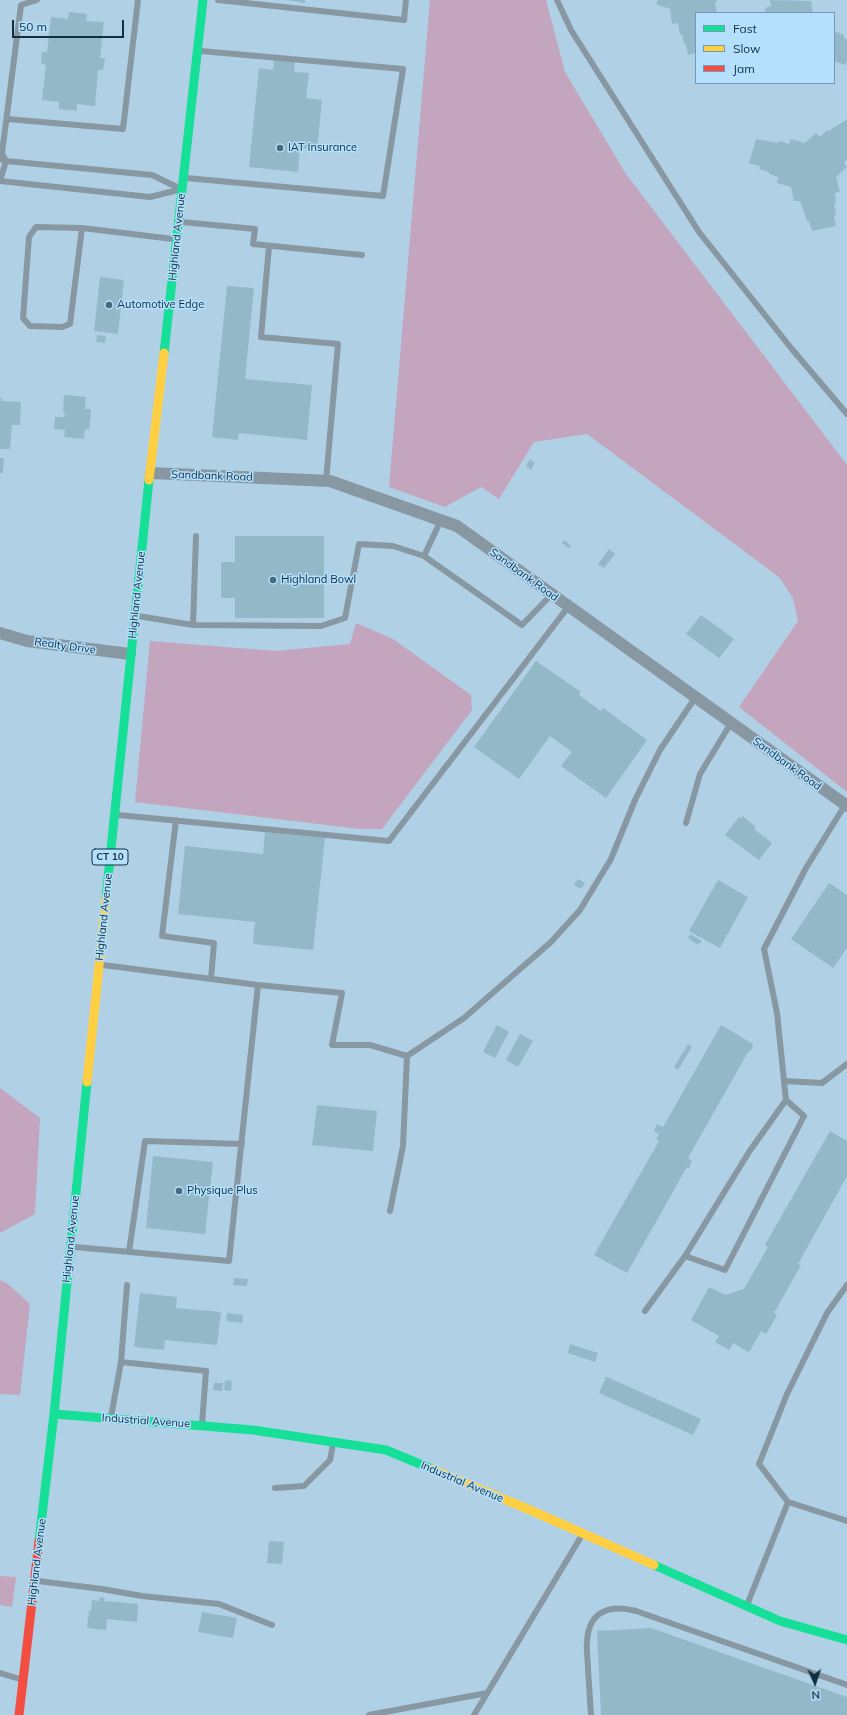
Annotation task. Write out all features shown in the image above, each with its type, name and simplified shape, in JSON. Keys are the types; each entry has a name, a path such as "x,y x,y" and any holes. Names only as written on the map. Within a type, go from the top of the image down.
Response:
{"main road":[{"name":"Highland Avenue","path":"19,1715 54,1414 130,654 203,0"},
{"name":"Industrial Avenue","path":"54,1414 254,1430 386,1450 583,1533 780,1621 847,1640"}],"street":[{"name":"Sandbank Road","path":"150,473 326,481 457,526 846,806"},
{"name":"Realty Drive","path":"0,633 27,641 130,654"}],"lane":[{"path":"37,0 21,5 6,119 0,181 150,197 182,189"},
{"path":"6,119 123,129 138,0"},
{"path":"218,0 248,2 404,20 406,0"},
{"path":"557,0 571,30 699,232 791,348 847,414"},
{"path":"183,178 383,196 403,69 197,51"},
{"path":"3,160 152,175 182,189"},
{"path":"178,221 255,229 253,244 362,255"},
{"path":"82,228 70,324 62,327 30,326 23,318 29,237 36,227 82,228 176,239"},
{"path":"269,246 261,337 338,344 326,481"},
{"path":"424,556 441,520"},
{"path":"194,625 196,536"},
{"path":"135,616 194,625 321,626 345,618 359,544 393,546 424,556 522,625 551,595"},
{"path":"114,814 389,841 568,607"},
{"path":"407,1056 464,1018 551,942 580,910 612,859 635,800 660,750 695,698"},
{"path":"686,823 700,774 731,723"},
{"path":"645,1311 685,1256 749,1152 786,1100 777,1014 764,949 806,868 846,806"},
{"path":"176,820 162,936 214,942 210,979"},
{"path":"99,965 258,985 342,993 332,1044 370,1045 407,1056"},
{"path":"71,1246 230,1261 258,985"},
{"path":"390,1211 403,1146 407,1056"},
{"path":"784,1081 822,1083 847,1064"},
{"path":"685,1256 725,1270 804,1116 786,1100"},
{"path":"129,1252 145,1141 242,1144"},
{"path":"111,1419 121,1362 127,1285"},
{"path":"847,1285 827,1312 787,1394 759,1464 788,1502 847,1521"},
{"path":"121,1362 206,1371 202,1426"},
{"path":"275,1488 304,1486 330,1460 333,1442"},
{"path":"746,1606 788,1502"},
{"path":"474,1715 583,1533"},
{"path":"35,1581 102,1589 142,1596 219,1604 272,1625"},
{"path":"591,1715 587,1641 594,1618 610,1608 623,1608 636,1611 847,1685"},
{"path":"0,1673 23,1680"},
{"path":"369,1715 487,1693"}],"shaded area":[{"path":"430,0 546,0 565,72 626,174 847,465 847,792 739,707 798,621 793,598 779,577 587,434 534,442 499,499 481,487 445,507 389,487"},
{"path":"356,623 393,639 471,695 472,710 382,829 360,829 135,802 150,641 276,651 350,644"},
{"path":"0,1088 40,1118 35,1214 0,1233"},
{"path":"0,1280 8,1284 30,1304 20,1395 0,1394"},
{"path":"0,1576 16,1577 12,1607 0,1605"}],"building":[{"path":"286,0 305,0 305,3"},
{"path":"658,0 718,0 715,2 717,12 695,12 695,53 688,55 682,34 680,35 678,23 672,24 670,9 656,4"},
{"path":"770,0 811,1 813,12 766,12 765,8 771,6"},
{"path":"69,12 87,14 86,21 104,22 100,58 105,58 103,70 98,70 95,106 77,104 77,111 59,109 59,102 42,100 46,65 41,64 42,52 47,52 51,17 68,19"},
{"path":"835,31 844,35 844,38 847,39 847,60 845,65 835,61"},
{"path":"274,60 295,62 294,72 309,73 306,98 322,100 317,150 300,148 298,172 249,167 259,68 273,70"},
{"path":"847,119 847,160 844,163 847,167 836,177 840,192 835,193 836,203 834,204 836,215 834,216 836,226 812,231 800,201 794,201 791,187 777,183 778,177 759,169 760,166 749,163 756,139 778,143 779,141 789,144 791,139 805,143 816,133 820,137 827,130 829,131"},
{"name":"Automotive Edge","path":"100,277 124,280 118,334 94,331"},
{"path":"227,286 254,288 245,379 312,385 307,440 239,433 238,440 212,437"},
{"path":"97,335 106,336 105,343 96,342"},
{"path":"64,395 86,397 85,409 91,409 89,430 85,429 84,439 64,437 65,430 54,429 55,417 64,417"},
{"path":"0,398 2,401 21,402 20,425 12,425 10,449 0,449"},
{"path":"0,458 4,458 3,473 0,473"},
{"path":"530,459 535,463 531,470 526,466"},
{"name":"Highland Bowl","path":"235,536 324,536 324,618 235,618 235,598 221,598 221,562 235,562"},
{"path":"564,540 571,546 569,548 562,543"},
{"path":"609,549 615,554 604,568 598,564"},
{"path":"701,615 734,639 719,658 686,634"},
{"path":"536,661 581,692 579,695 601,711 603,708 647,740 606,798 561,766 572,752 550,736 519,779 474,747"},
{"path":"742,816 756,827 754,829 772,843 759,860 725,835 739,817 741,819"},
{"path":"265,832 325,838 313,950 253,944 255,922 178,914 185,846 263,854"},
{"path":"578,879 585,883 581,889 574,885"},
{"path":"718,880 748,897 720,948 689,931"},
{"path":"829,883 847,895 847,948 833,968 791,939"},
{"path":"690,935 702,941 698,945 688,938"},
{"path":"497,1025 509,1032 495,1058 483,1052"},
{"path":"721,1025 753,1044 753,1047 747,1054 688,1158 692,1161 689,1168 687,1167 627,1273 594,1255 659,1141 656,1139 659,1134 654,1131 657,1124 663,1127"},
{"path":"520,1034 533,1041 518,1067 506,1060"},
{"path":"688,1044 692,1047 678,1070 674,1067"},
{"path":"317,1105 377,1111 373,1151 312,1145"},
{"path":"830,1131 847,1141 847,1176 798,1264 801,1265 774,1313 777,1315 766,1334 761,1331 748,1352 733,1343 729,1350 715,1342 719,1336 691,1320 709,1287 725,1295 744,1289 768,1247 765,1245"},
{"name":"Physique Plus","path":"153,1156 213,1162 205,1234 146,1228"},
{"path":"234,1278 248,1279 247,1286 233,1285"},
{"path":"140,1293 177,1297 176,1308 221,1312 217,1345 165,1340 164,1350 134,1347"},
{"path":"227,1313 243,1315 242,1323 226,1321"},
{"path":"570,1344 598,1353 595,1362 568,1353"},
{"path":"606,1377 701,1419 693,1435 599,1393"},
{"path":"225,1380 232,1381 231,1391 224,1390"},
{"path":"214,1383 223,1383 222,1391 213,1390"},
{"path":"269,1541 284,1542 282,1564 267,1563"},
{"path":"100,1597 105,1598 104,1601 138,1604 137,1622 107,1619 106,1630 87,1628 92,1600 99,1601"},
{"path":"202,1612 237,1618 233,1638 198,1632"},
{"path":"651,1628 847,1697 847,1715 601,1715 597,1631"}],"traffic: fast":[{"path":"164,353 203,0"},
{"path":"106,898 149,480"},
{"path":"39,1541 54,1414 87,1082"},
{"path":"54,1414 253,1430 386,1450 432,1469"},
{"path":"654,1565 780,1621 847,1640"}],"traffic: slow":[{"path":"149,480 164,353"},
{"path":"87,1082 106,898"},
{"path":"432,1469 530,1510 654,1565"}],"traffic: jam":[{"path":"19,1715 39,1541"}],"place":[{"name":"IAT Insurance","path":"280,148"},
{"name":"Automotive Edge","path":"109,305"},
{"name":"Highland Bowl","path":"273,580"},
{"name":"Physique Plus","path":"179,1191"}]}
